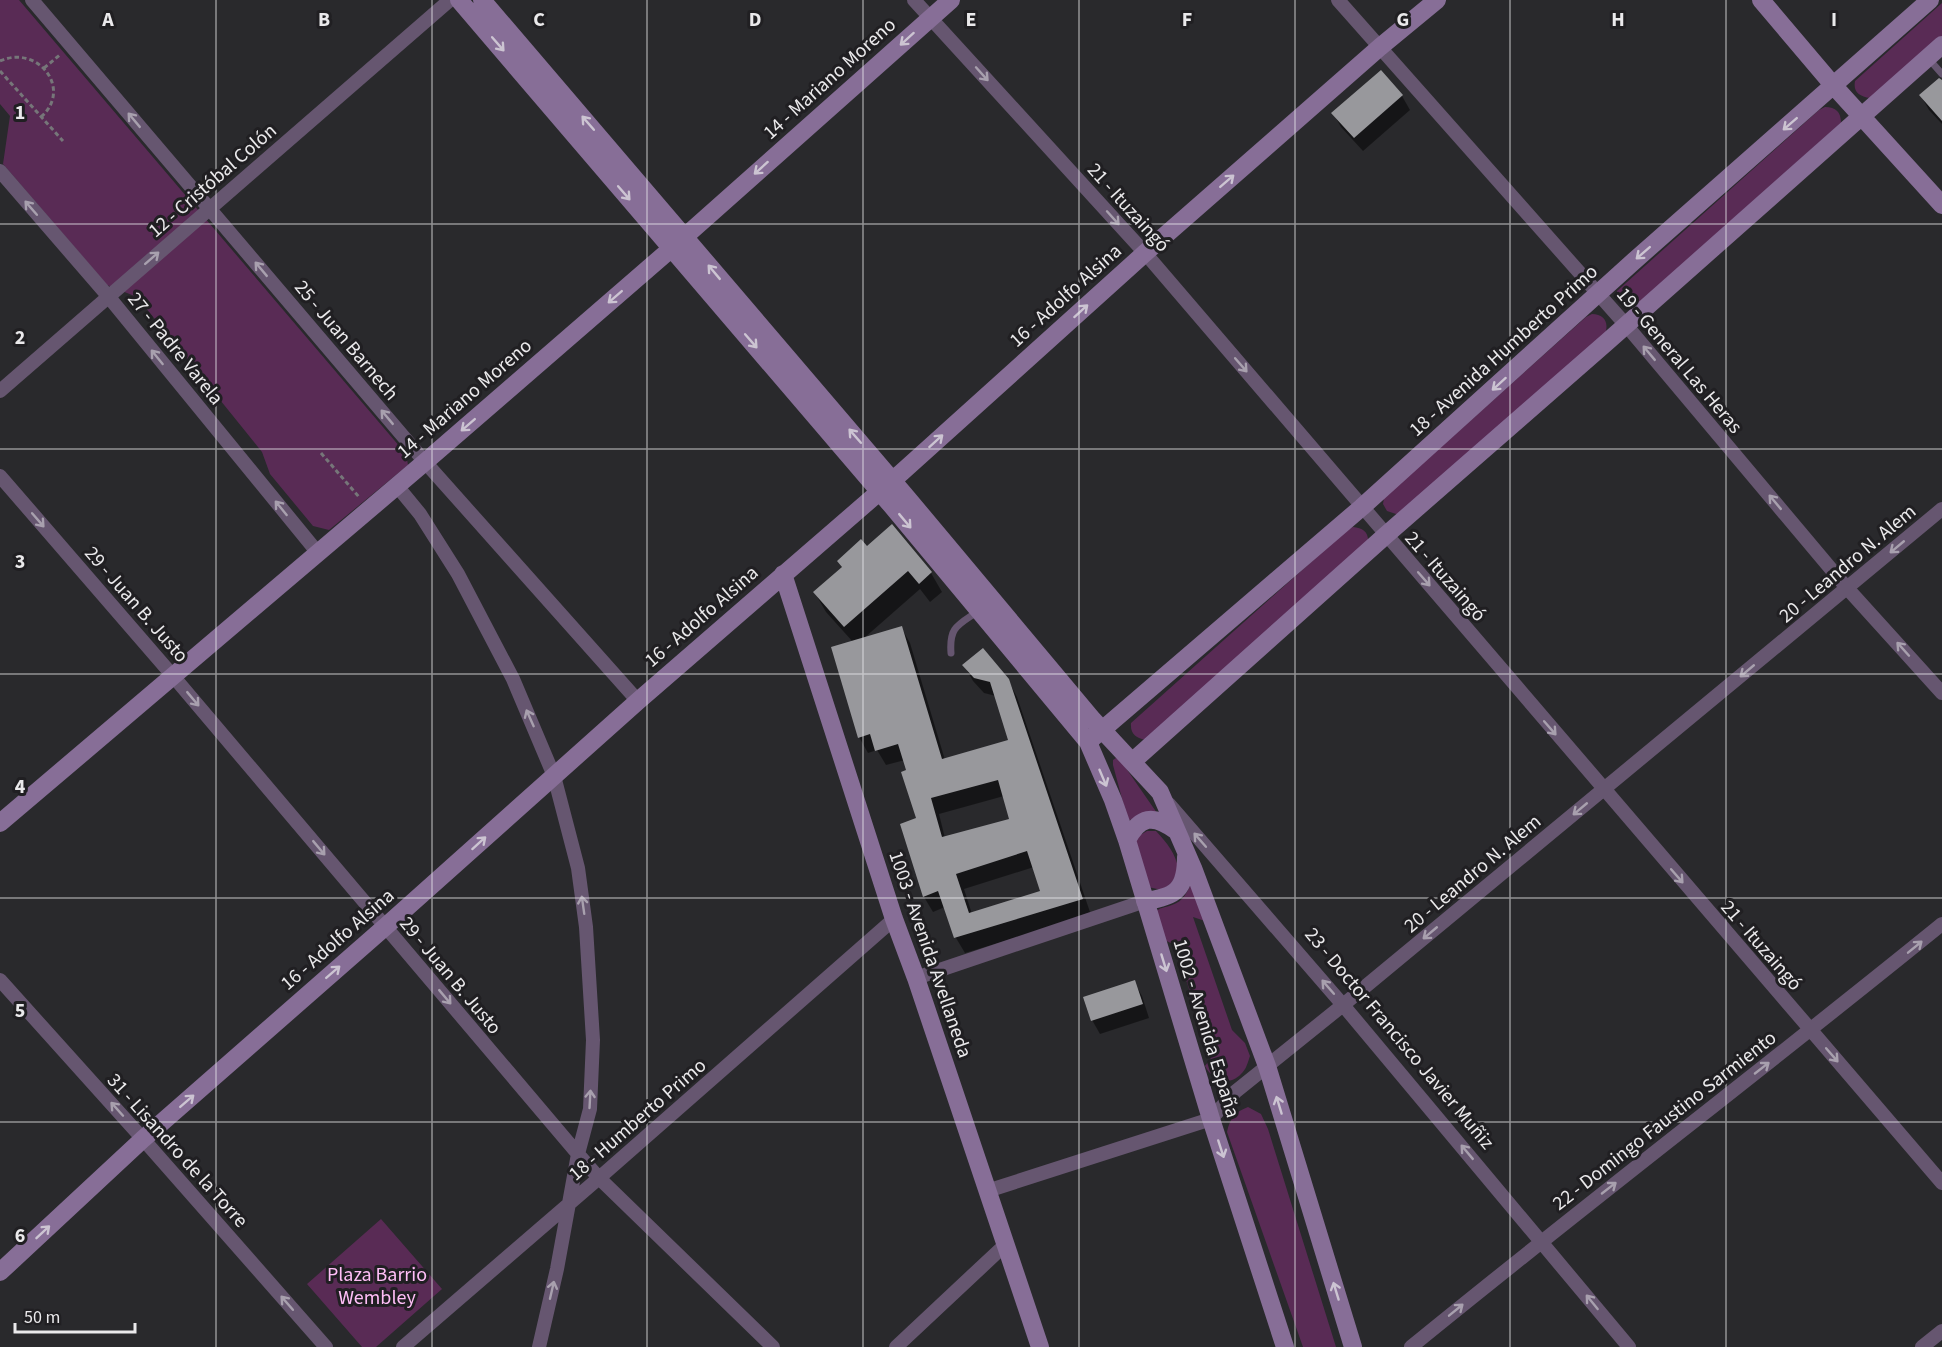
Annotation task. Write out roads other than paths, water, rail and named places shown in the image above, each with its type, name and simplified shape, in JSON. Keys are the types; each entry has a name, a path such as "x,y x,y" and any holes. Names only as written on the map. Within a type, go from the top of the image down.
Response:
{"street":[{"name":"25 - Juan Barnech","path":"32,0 425,462 638,701"},
{"name":"12 - Cristóbal Colón","path":"0,391 450,0"},
{"path":"459,0 678,242"},
{"path":"482,0 678,242 886,486"},
{"name":"21 - Ituzaingó","path":"914,0 1145,253 1942,1183"},
{"name":"14 - Mariano Moreno","path":"0,823 425,462 951,0"},
{"name":"19 - General Las Heras","path":"1338,0 1626,325 1847,588 1942,693"},
{"name":"16 - Adolfo Alsina","path":"0,1272 143,1138 385,927 638,701 886,486 1145,253 1380,47 1437,0"},
{"path":"1761,0 1833,85 1942,205"},
{"name":"18 - Avenida Humberto Primo","path":"1103,729 1362,507 1930,0"},
{"path":"1132,762 1935,51"},
{"name":"27 - Padre Varela","path":"0,171 108,296 318,553"},
{"name":"29 - Juan B. Justo","path":"0,476 599,1178 773,1347"},
{"path":"397,486 420,514 458,574 513,679 554,776 578,868 586,927 593,1040 590,1109 578,1154 539,1347"},
{"name":"1002 - Avenida España","path":"886,486 979,610 1088,741 1127,840 1211,1119 1285,1347"},
{"name":"23 - Doctor Francisco Javier Muñiz","path":"886,486 1160,792 1542,1240 1629,1347"},
{"name":"20 - Leandro N. Alem","path":"1211,1119 1235,1092 1942,509"},
{"name":"1003 - Avenida Avellaneda","path":"783,574 894,919 1040,1347"},
{"path":"1088,741 1103,729"},
{"name":"1002 - Avenida España","path":"1160,792 1186,853 1267,1066 1353,1347"},
{"path":"1127,840 1134,827 1148,820 1163,821 1175,830"},
{"path":"916,978 1144,901 1168,895 1182,886 1186,874 1186,853"},
{"name":"18 - Humberto Primo","path":"404,1347 894,919"},
{"name":"22 - Domingo Faustino Sarmiento","path":"1411,1347 1542,1240 1810,1031 1942,924"},
{"name":"31 - Lisandro de la Torre","path":"0,980 143,1138 326,1347"},
{"path":"987,1191 1211,1119"},
{"path":"896,1347 1005,1244"},
{"path":"1922,1347 1942,1331"}],"lane":[{"path":"1935,51 1942,74"},
{"path":"951,653 952,631 979,610"}],"park label":[{"name":"Plaza Barrio Wembley","path":"377,1286"}]}
